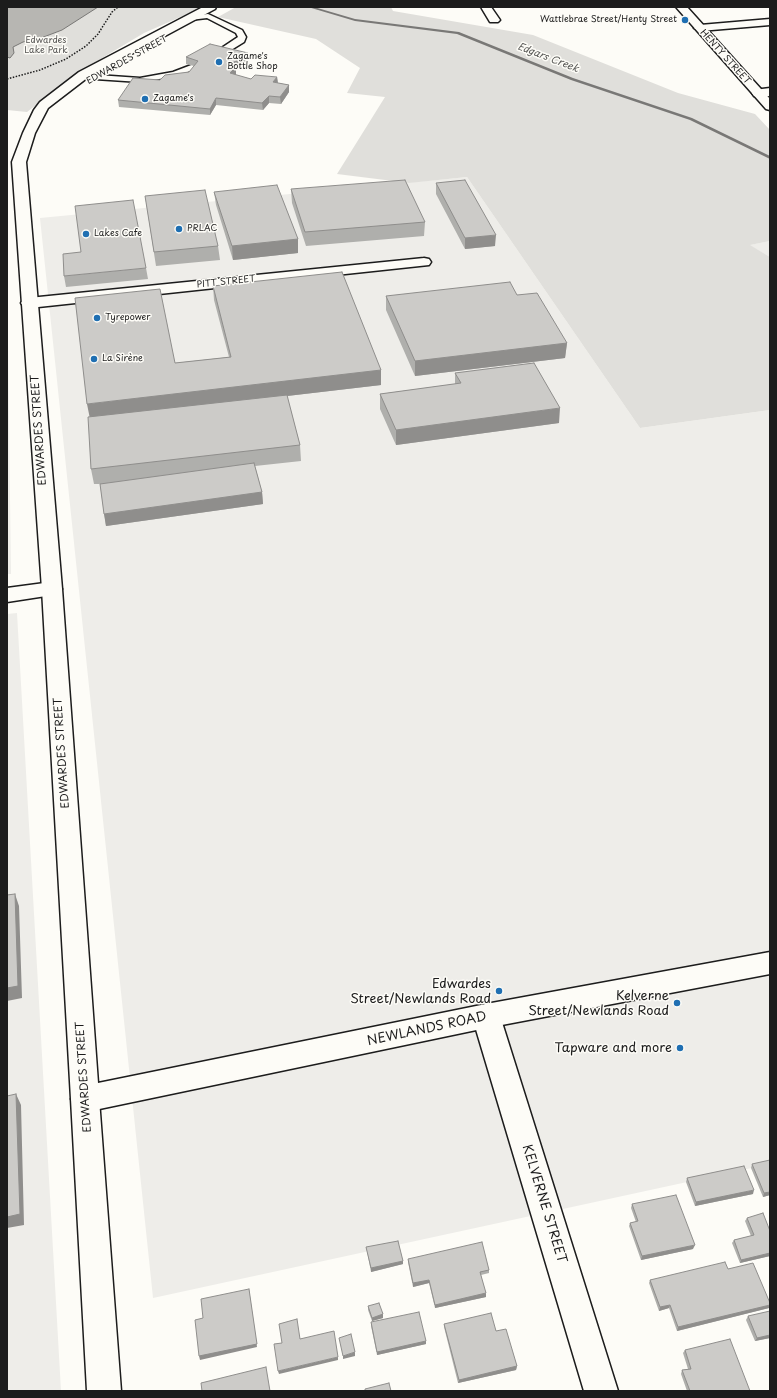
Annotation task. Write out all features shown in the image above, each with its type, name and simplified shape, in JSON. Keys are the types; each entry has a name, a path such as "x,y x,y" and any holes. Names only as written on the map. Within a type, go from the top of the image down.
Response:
{"street":[{"name":"EDWARDES STREET","path":"104,1391 52,589 29,303 13,162 36,120 52,109 91,75 189,21 209,11 222,7"},
{"path":"486,7 494,20"},
{"name":"HENTY STREET","path":"680,7 764,93 770,106"},
{"path":"700,28 770,22"},
{"name":"PITT STREET","path":"29,303 424,262"},
{"path":"7,595 52,589"},
{"name":"NEWLANDS ROAD","path":"85,1099 486,1016 770,963"},
{"name":"KELVERNE STREET","path":"486,1016 601,1391"}],"lane":[{"path":"209,11 240,32 242,37 241,40 220,53"},
{"path":"189,21 240,32"},
{"path":"91,75 126,80 163,77 182,72 194,66"}],"path":[{"path":"7,79 40,70 66,59 86,46 98,34 112,12 118,7"}],"shaded area":[{"path":"7,7 98,7 62,30 41,38 23,42 13,47 14,53 10,58 7,57"},
{"path":"467,177 640,428 770,410 770,1164 153,1298 40,218"},
{"path":"770,241 770,257 749,245"},
{"path":"7,266 11,574 7,574"},
{"path":"17,613 61,1391 7,1391 7,614"}],"green space":[{"name":"Edwardes Lake Park","path":"7,7 203,7 144,33 77,73 27,112 7,110"},
{"path":"236,7 391,7 393,11 533,35 678,93 755,114 770,130 770,241 750,245 770,257 770,410 640,428 467,177 409,183 337,174 385,97 347,93 360,68 316,39 218,17"}],"building":[{"path":"210,44 248,53 228,66 235,68 230,73 251,79 255,75 277,77 273,82 289,85 280,97 269,96 262,103 216,98 210,109 118,100 133,78 160,80 165,75 189,72 198,61 186,57"},
{"path":"405,180 425,222 305,232 291,189"},
{"path":"465,180 496,235 465,238 436,183"},
{"path":"277,185 298,239 232,246 214,192"},
{"path":"205,190 218,246 154,252 145,196"},
{"path":"133,200 146,268 64,276 63,254 81,252 75,206"},
{"path":"342,272 381,370 87,404 75,298 160,289 175,363 231,357 213,286"},
{"path":"510,282 517,295 537,293 567,343 415,361 386,296"},
{"path":"534,363 560,408 396,430 380,394 461,383 455,373"},
{"path":"287,395 300,445 91,469 88,417"},
{"path":"254,463 262,492 104,514 100,484"},
{"path":"15,894 18,986 7,988 7,895"},
{"path":"16,1094 20,1214 7,1217 7,1096"},
{"path":"770,1160 770,1192 764,1193 752,1164"},
{"path":"744,1166 754,1190 696,1202 687,1178"},
{"path":"676,1195 695,1245 642,1256 630,1223 638,1221 632,1204"},
{"path":"763,1213 770,1231 770,1253 741,1260 734,1240 754,1235 747,1218"},
{"path":"398,1241 403,1261 371,1268 366,1247"},
{"path":"482,1242 489,1270 480,1272 486,1293 435,1305 429,1280 413,1283 408,1259"},
{"path":"725,1262 728,1269 753,1263 770,1305 678,1327 670,1305 660,1307 650,1280"},
{"path":"249,1289 257,1344 199,1356 195,1320 203,1318 201,1299"},
{"path":"379,1303 383,1314 372,1318 368,1306"},
{"path":"770,1311 770,1335 757,1338 748,1316"},
{"path":"419,1312 426,1341 377,1352 371,1322"},
{"path":"491,1313 496,1331 506,1329 517,1366 459,1380 444,1324"},
{"path":"297,1319 300,1339 334,1331 338,1357 278,1371 274,1344 282,1343 279,1324"},
{"path":"351,1334 355,1352 343,1356 339,1338"},
{"path":"730,1339 750,1391 690,1391 682,1370 691,1369 685,1350"},
{"path":"266,1367 270,1391 202,1391 201,1383"},
{"path":"389,1383 391,1391 365,1391 365,1389"}],"waterway":[{"name":"Edgars Creek","path":"310,7 355,20 458,33 572,79 691,119 770,158"}],"place":[{"name":"Wattlebrae Street/Henty Street","path":"685,20"},
{"name":"Zagame's Bottle Shop","path":"219,62"},
{"name":"Zagame's","path":"145,99"},
{"name":"PRLAC","path":"179,229"},
{"name":"Lakes Cafe","path":"86,234"},
{"name":"Tyrepower","path":"97,318"},
{"name":"La Sirène","path":"94,359"},
{"name":"Edwardes Street/Newlands Road","path":"499,991"},
{"name":"Kelverne Street/Newlands Road","path":"677,1003"},
{"name":"Tapware and more","path":"680,1048"}]}
